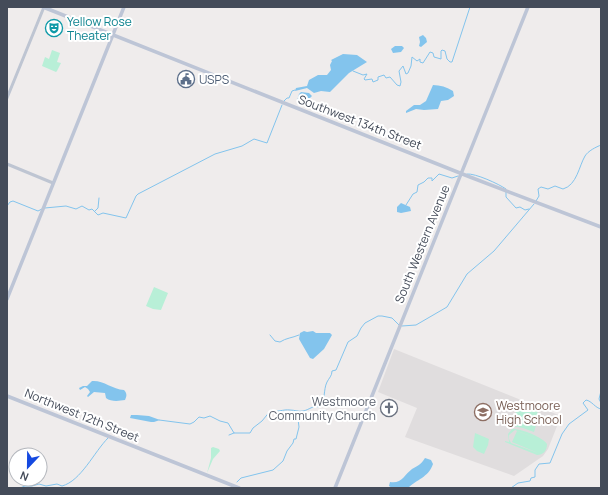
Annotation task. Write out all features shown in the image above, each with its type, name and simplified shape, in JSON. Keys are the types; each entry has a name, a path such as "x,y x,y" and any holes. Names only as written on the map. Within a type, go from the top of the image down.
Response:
{"main road":[{"name":"Southwest 134th Street","path":"43,7 601,227"},
{"path":"7,299 124,7"},
{"name":"South Western Avenue","path":"335,488 528,7"},
{"name":"Northwest 12th Street","path":"7,396 240,488"}],"street":[{"path":"7,98 43,7"},
{"path":"7,164 53,183"}],"shaded area":[{"name":"Westmoore High School","path":"394,349 561,416 548,449 543,456 514,476 405,437 417,408 378,392"}],"green space":[{"path":"52,50 60,53 57,62 61,63 56,72 42,66 45,57 49,59"},
{"path":"154,287 168,293 161,310 146,306"},
{"path":"520,403 537,411 539,416 534,432 512,426 511,423"},
{"path":"512,429 516,429 531,434 545,441 547,444 546,449 543,453 537,455 505,442 509,442 508,434","holes":["515,430 543,441 517,431 512,442 538,453 511,443 509,435"]},
{"path":"475,433 489,439 484,454 477,451 473,447"},
{"path":"213,447 219,449 220,451 213,459 207,473 211,458 211,448"}],"water":[{"path":"423,35 427,42 421,47 419,46 419,37"},
{"path":"395,46 402,46 404,48 401,52 393,53 391,49"},
{"path":"343,54 357,55 367,62 349,73 330,92 321,91 314,93 307,88 295,91 296,88 307,86 309,80 318,75 327,75 331,70 331,60"},
{"path":"433,85 443,86 453,91 454,96 448,100 441,101 438,109 416,109 406,113 406,111 414,105 420,105 426,101"},
{"path":"301,92 309,93 312,96 304,104 298,103 297,101"},
{"path":"401,203 410,207 411,211 401,213 397,212 397,207"},
{"path":"304,331 330,333 332,335 324,349 313,359 310,358 299,339 300,333"},
{"path":"92,381 100,382 124,390 126,392 125,400 110,400 106,398 105,393 94,392 88,397 87,396 90,392 88,389 85,387 80,390 79,388 87,386"},
{"path":"131,415 149,416 160,420 151,422 130,418"},
{"path":"425,458 431,460 433,464 431,469 425,475 408,488 392,488 389,486 390,482 397,482 400,480 420,464"}],"waterway":[{"path":"353,71 363,75 367,74 364,79 372,79 373,82 378,80 378,77 384,75 386,78 390,77 397,85 400,86 401,82 399,71 403,66 406,74 408,73 411,66 412,57 417,61 420,59 420,62 423,63 430,52 433,53 434,57 441,59 442,50 445,51 447,59 452,62 470,7"},
{"path":"284,101 289,98 292,91 295,90"},
{"path":"45,208 66,206 76,209 82,206 89,210 92,209 98,215 103,213 126,218 138,194 215,154 242,146 254,139 267,143 282,105"},
{"path":"536,201 539,196 538,189 541,187 548,189 555,186 563,189 572,184 586,154 592,149 601,145"},
{"path":"406,205 413,194 417,192 418,185 428,178 432,178 432,181 439,174 452,178 458,176"},
{"path":"467,174 481,177 506,189"},
{"path":"506,192 506,197 516,208 520,207 525,210 529,209"},
{"path":"95,211 98,208 99,198"},
{"path":"7,206 13,201 38,211 42,209"},
{"path":"402,326 416,325 447,307 467,274 494,251 534,204"},
{"path":"159,420 190,424 199,417 204,418 210,416 228,423 234,433 250,433 271,410 301,411 319,407 323,402 326,385 332,371 336,370 348,342 357,336 365,323 378,316 382,316 392,318 399,325"},
{"path":"270,335 275,341 280,342 299,335"},
{"path":"601,391 599,399 601,403"},
{"path":"511,488 518,483 530,481 531,478 535,477 535,470 539,464 550,463 562,434 569,424 588,410 583,403 586,400 601,409"},
{"path":"237,482 241,478 273,470 283,461 294,439 296,439 299,427 297,411"},
{"path":"229,435 234,433"},
{"path":"20,488 39,484 46,486 57,484 62,486 69,483 81,472 108,438"}],"place":[{"name":"Yellow Rose Theater","path":"54,28"},
{"name":"USPS","path":"186,79"},
{"name":"Westmoore Community Church","path":"389,408"},
{"name":"Westmoore High School","path":"483,412"}]}
